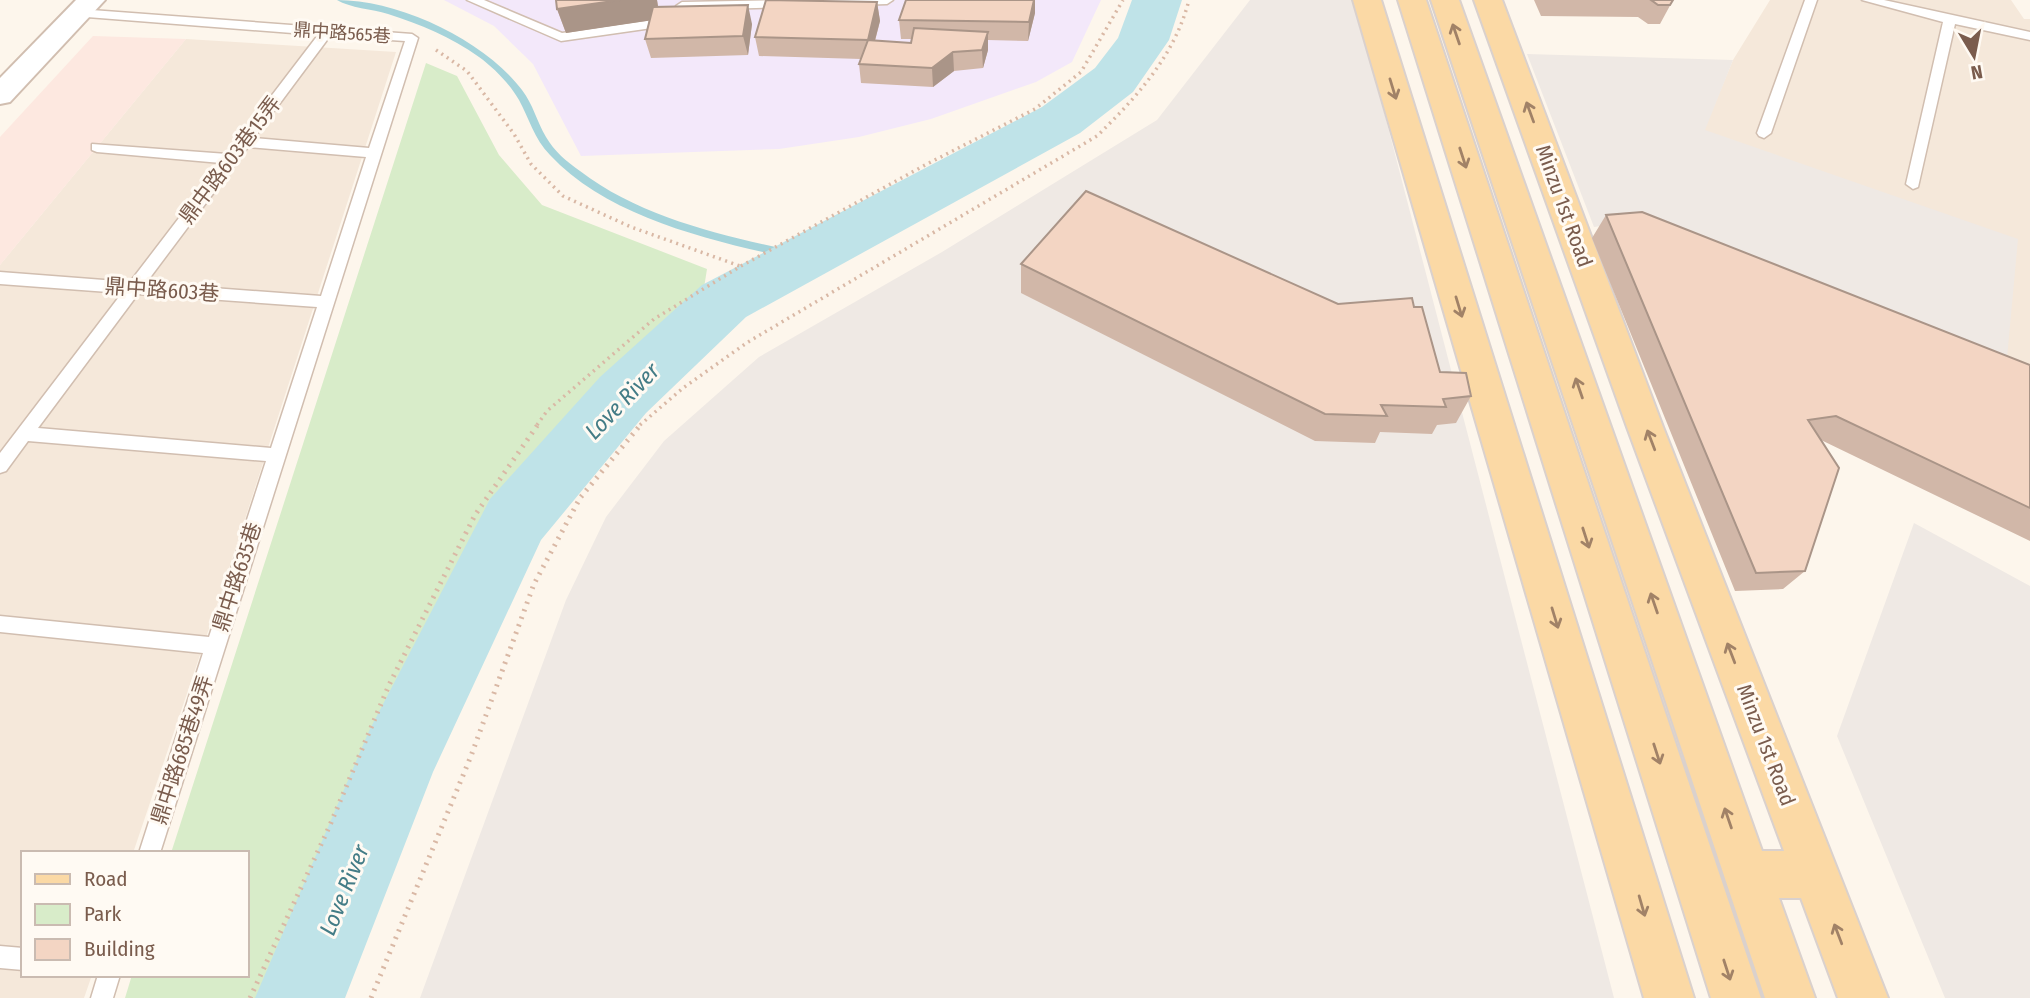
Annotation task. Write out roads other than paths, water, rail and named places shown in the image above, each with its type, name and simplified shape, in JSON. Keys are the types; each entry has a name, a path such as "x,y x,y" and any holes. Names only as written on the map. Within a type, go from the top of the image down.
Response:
{"main road":[{"path":"1367,0 1669,998"},
{"path":"1412,0 1736,998"},
{"path":"1445,0 1790,998"},
{"name":"Minzu 1st Road","path":"1488,0 1682,491 1816,874 1863,998"},
{"path":"1469,69 1513,68"},
{"path":"1431,216 1482,215"},
{"path":"1516,492 1682,491"},
{"path":"1626,852 1688,851"},
{"path":"1747,874 1816,874"}],"street":[{"path":"0,95 84,7"}],"lane":[{"path":"473,0 561,37 680,20 682,6 887,0"},
{"path":"1763,133 1811,0"},
{"path":"1868,0 2030,36"},
{"path":"1919,0 1928,15"},
{"name":"鼎中路565巷","path":"84,7 326,33 412,38 325,303"},
{"path":"1913,184 1950,20"},
{"name":"鼎中路603巷15弄","path":"0,466 326,33"},
{"path":"243,142 373,153"},
{"path":"97,147 230,159"},
{"name":"鼎中路603巷","path":"0,278 325,303"},
{"name":"鼎中路635巷","path":"0,624 215,646 325,303"},
{"path":"24,434 276,455"},
{"name":"鼎中路685巷49弄","path":"150,851 215,646"},
{"path":"0,957 21,959"},
{"path":"102,998 108,977"}],"waterway":[{"path":"341,0 415,20 485,57 504,74 520,94 544,142 553,152 582,178 612,196 693,229 807,258"},
{"name":"Love River","path":"300,998 398,759 515,520 623,395 724,301 1061,120 1114,80 1143,40 1157,0"}]}
